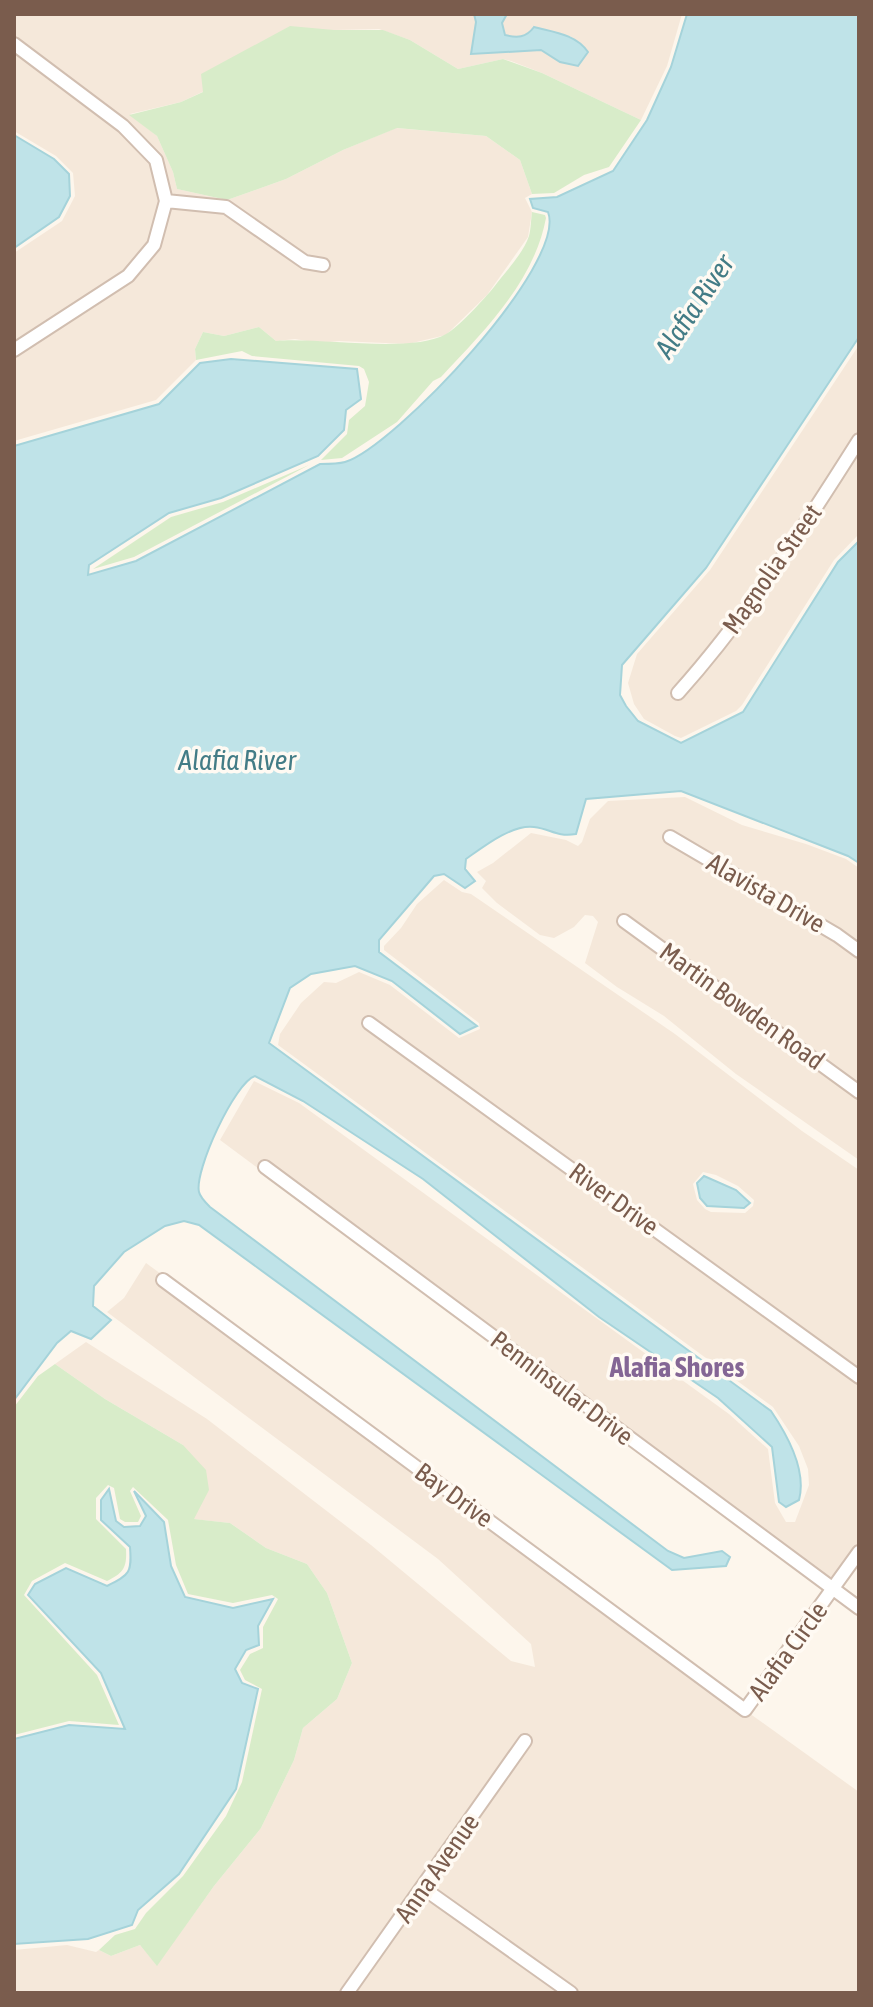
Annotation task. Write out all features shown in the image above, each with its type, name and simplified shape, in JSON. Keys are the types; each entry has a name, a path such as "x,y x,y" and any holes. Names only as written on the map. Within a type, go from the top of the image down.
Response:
{"street":[{"path":"14,44 123,126 156,160 166,201 154,245 128,276 14,350"},
{"path":"166,201 226,207 305,262 323,265"},
{"name":"Magnolia Street","path":"678,693 710,658 817,507 859,440"},
{"name":"Alavista Drive","path":"670,837 859,951"},
{"name":"Martin Bowden Road","path":"624,921 859,1092"},
{"name":"River Drive","path":"369,1023 859,1377"},
{"name":"Penninsular Drive","path":"265,1167 859,1608"},
{"name":"Bay Drive","path":"163,1280 745,1710"},
{"name":"Alafia Circle","path":"745,1710 859,1552"},
{"name":"Anna Avenue","path":"347,1993 525,1741"},
{"path":"423,1888 571,1993"}],"shaded area":[{"path":"14,14 474,14 476,22 471,54 541,50 560,62 588,53 570,36 529,34 517,38 504,35 502,23 507,14 682,14 667,66 641,120 511,61 503,59 458,69 410,40 379,29 334,30 181,102 130,114 157,136 177,189 227,200 286,179 396,128 486,136 520,160 532,194 525,198 532,212 528,237 487,295 446,335 408,344 319,343 295,339 276,341 259,327 224,336 203,332 195,349 196,360 156,400 14,441 14,356 132,280 170,206 224,212 305,267 327,271 328,261 307,257 228,203 170,196 162,160 14,38"},
{"path":"14,50 119,129 152,162 160,200 149,243 125,272 14,344 14,253 62,221 75,196 73,173 56,156 14,131"},
{"path":"859,345 859,430 813,504 705,655 671,693 680,700 714,661 822,510 859,450 859,534 834,560 742,705 736,711 681,738 675,736 644,719 634,704 628,683 637,654 710,570"},
{"path":"685,797 742,825 806,844 846,859 859,868 859,945 669,831 664,839 834,939 859,957 859,1086 623,914 617,921 859,1098 859,1160 736,1074 664,1016 585,963 598,922 593,916 585,915 574,927 554,938 540,935 482,888 486,881 477,872 531,833 566,840 578,846 590,819 608,801"},
{"path":"444,880 471,894 675,1034 802,1131 859,1170 859,1371 368,1016 362,1023 859,1384 859,1543 831,1581 264,1160 258,1168 336,1226 220,1140 254,1081 299,1103 729,1414 768,1449 775,1503 786,1522 795,1522 809,1485 808,1469 799,1446 773,1407 278,1045 280,1034 301,1003 324,982 336,983 359,972 390,985 459,1038 480,1029 479,1023 384,950 417,904","holes":["703,1172 738,1186 754,1200 753,1206 745,1213 705,1209 697,1200 693,1184"]},
{"path":"146,1263 161,1274 156,1281 737,1711 746,1717 749,1713 859,1792 859,1993 579,1993 430,1887 532,1741 524,1734 340,1993 14,1993 14,1950 67,1945 96,1952 99,1950 111,1956 140,1945 157,1965 261,1828 294,1760 303,1728 337,1699 352,1663 327,1593 307,1564 266,1548 230,1523 193,1519 183,1445 105,1399 55,1364 86,1342 207,1419 371,1545 511,1661 535,1667 531,1644 438,1559 107,1312 124,1298"},
{"path":"425,1895 563,1993 353,1993"}],"green space":[{"path":"290,26 383,30 410,40 458,69 503,59 542,73 641,120 609,167 584,175 554,193 532,194 520,160 486,136 397,128 343,150 286,179 227,200 177,189 157,136 129,115 181,102 203,92 201,74"},
{"path":"532,212 546,218 540,241 531,263 505,304 474,342 441,377 433,381 397,422 342,458 321,460 347,434 349,420 365,406 369,382 364,369 359,366 252,356 242,351 196,360 195,349 203,332 224,336 259,327 276,341 388,344 431,340 446,334 478,305 518,256 529,236"},
{"path":"309,465 134,557 93,569 171,517 223,502"},
{"path":"55,1364 105,1399 183,1445 206,1470 209,1490 194,1519 230,1523 266,1548 307,1564 327,1593 352,1663 337,1699 303,1728 294,1760 261,1828 214,1886 157,1966 140,1945 111,1956 99,1950 115,1935 135,1929 146,1913 183,1876 226,1816 242,1782 262,1689 245,1680 240,1670 250,1654 263,1648 263,1627 278,1599 272,1595 233,1603 188,1594 176,1565 168,1520 133,1487 130,1491 141,1516 138,1522 125,1522 120,1519 114,1488 108,1485 96,1498 96,1519 126,1549 125,1565 121,1572 107,1581 65,1563 32,1581 24,1595 97,1675 119,1725 69,1721 14,1735 14,1407 38,1376"}],"water":[{"path":"474,14 507,14 502,23 505,35 521,36 534,27 571,37 588,52 578,66 560,62 541,50 471,54 476,22"},
{"name":"Alafia River","path":"687,14 859,14 859,337 706,568 622,665 620,695 638,721 681,743 743,712 838,562 859,541 859,863 681,791 586,799 576,834 525,827 498,837 466,859 465,869 475,881 465,888 444,874 434,876 379,940 379,952 477,1026 460,1034 392,981 355,966 311,974 290,988 269,1043 771,1411 784,1431 798,1465 799,1500 786,1507 779,1502 772,1447 718,1398 599,1317 423,1179 303,1101 255,1076 247,1082 218,1128 199,1181 199,1192 210,1207 668,1551 684,1558 722,1551 730,1557 726,1566 672,1570 199,1225 184,1221 165,1226 124,1252 94,1286 93,1306 111,1320 91,1339 71,1331 57,1343 14,1400 14,446 159,404 200,363 231,359 357,369 361,399 346,410 344,430 318,456 221,498 169,513 89,565 88,575 136,561 320,464 345,462 369,449 436,390 472,351 532,271 547,237 548,212 533,208 530,199 557,197 613,171 647,120 671,67"},
{"path":"14,135 54,159 69,174 70,196 59,217 14,248"},
{"path":"704,1176 736,1190 750,1203 744,1208 707,1206 700,1198 697,1183"},
{"path":"109,1489 116,1521 124,1527 140,1526 146,1516 134,1491 164,1522 171,1566 185,1597 233,1608 273,1599 258,1626 259,1645 246,1650 235,1669 242,1683 258,1689 236,1789 179,1874 138,1910 132,1925 88,1939 14,1944 14,1739 69,1725 125,1729 101,1673 28,1595 35,1584 66,1568 107,1586 128,1572 130,1547 101,1520 101,1500"}],"district":[{"name":"Alafia Shores","path":"677,1367"}]}
